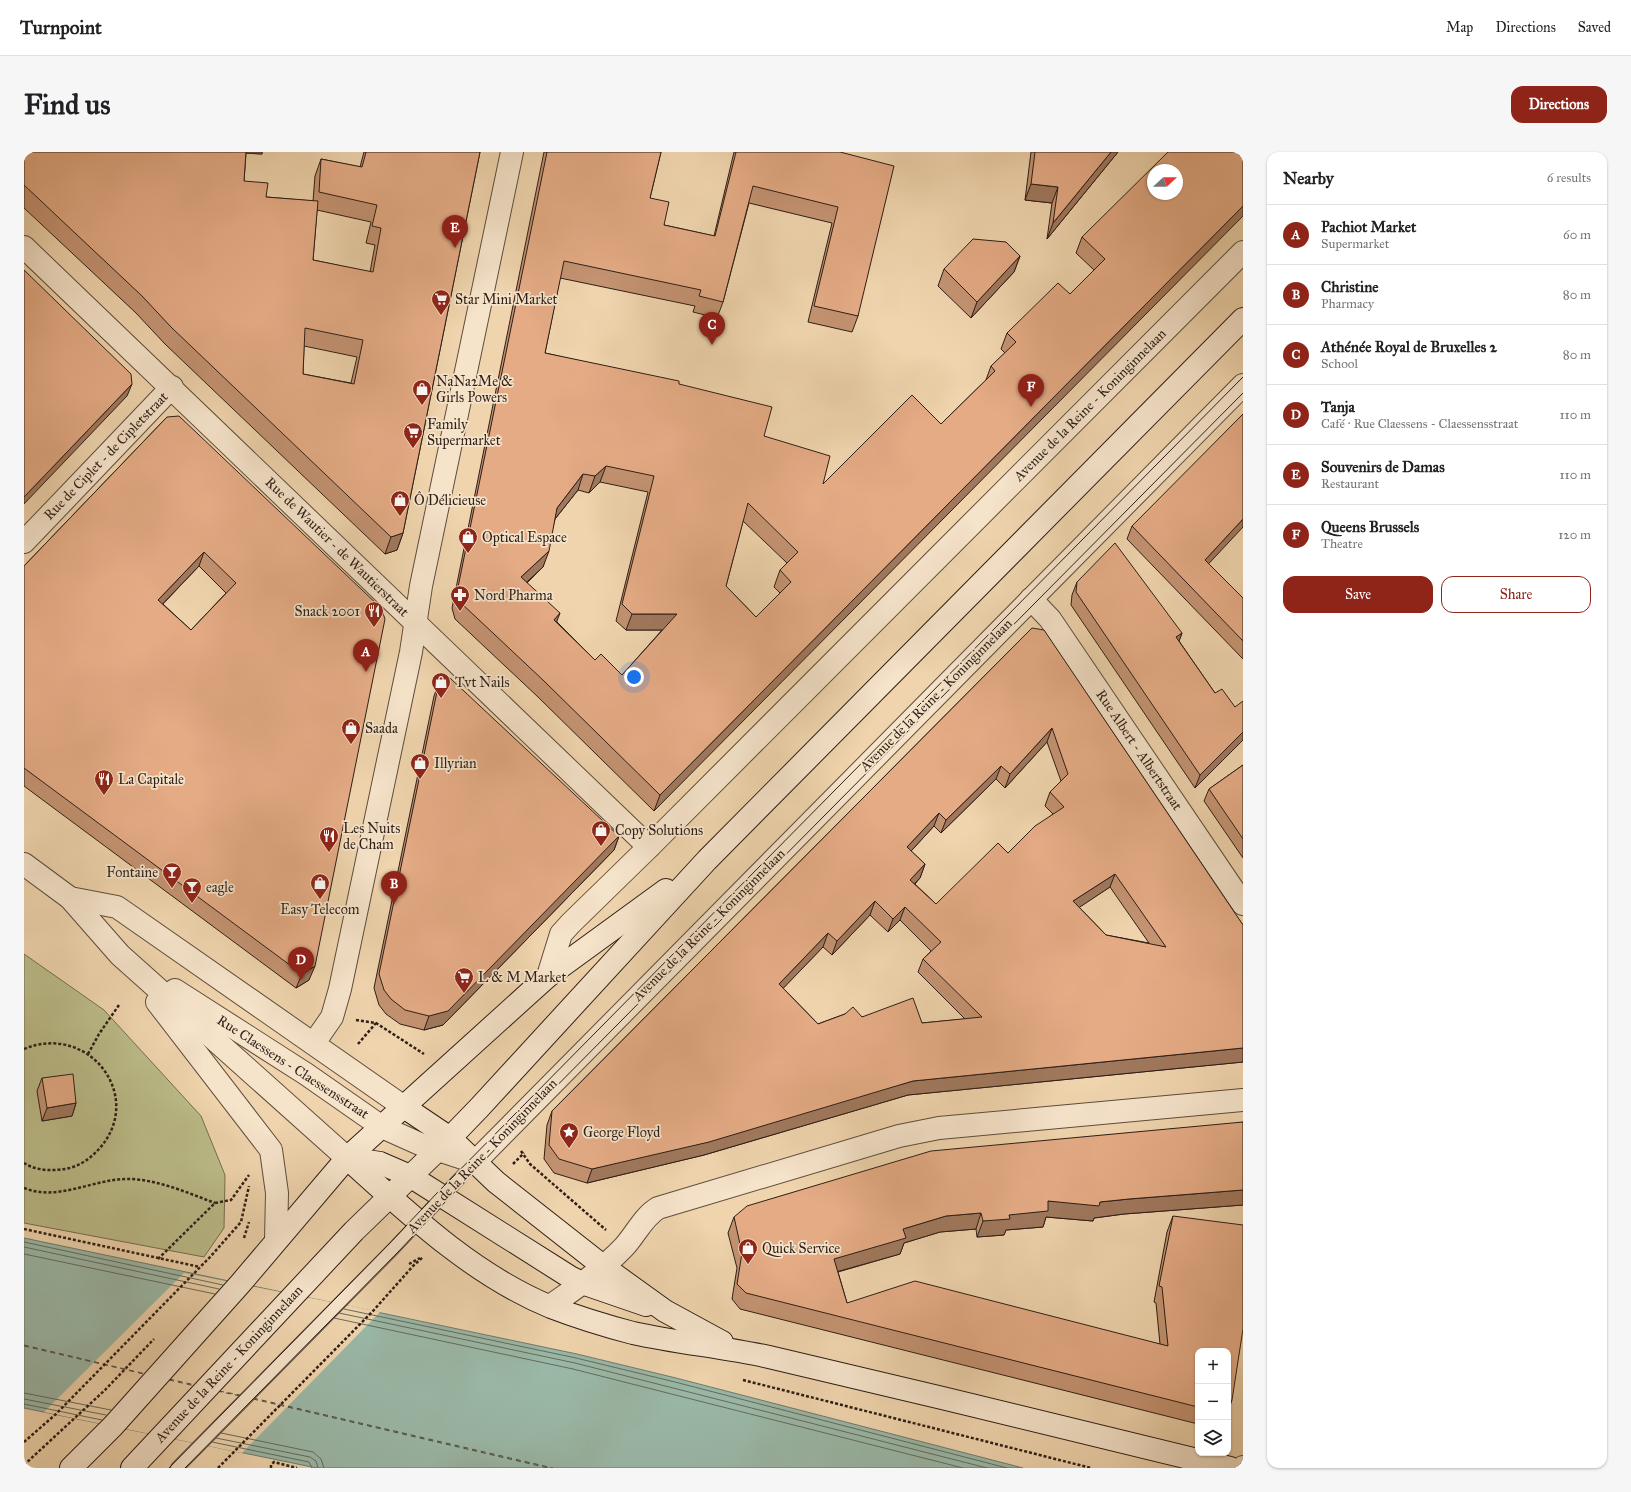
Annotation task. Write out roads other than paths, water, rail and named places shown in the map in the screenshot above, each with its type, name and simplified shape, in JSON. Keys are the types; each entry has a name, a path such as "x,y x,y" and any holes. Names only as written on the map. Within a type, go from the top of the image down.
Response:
{"street":[{"path":"314,1043 332,1017 340,989 411,652 423,578 512,152"},
{"name":"Rue de Wautier - de Wautierstraat","path":"24,247 172,387 649,847"},
{"name":"Avenue de la Reine - Koninginnelaan","path":"548,976 561,934 1243,252"},
{"name":"Avenue de la Reine - Koninginnelaan","path":"132,1468 160,1436 388,1196 444,1144 707,860 1243,319"},
{"name":"Avenue de la Reine - Koninginnelaan","path":"475,1162 1243,385"},
{"name":"Rue de Ciplet - de Cipletstraat","path":"24,542 172,387"},
{"name":"Rue Albert - Albertstraat","path":"1031,599 1050,619 1243,904"},
{"name":"Avenue de la Reine - Koninginnelaan","path":"71,1468 113,1426 240,1284 276,1239 347,1158 548,976 707,860"},
{"name":"Rue Claessens - Claessensstraat","path":"24,864 70,898 120,955 271,1150 277,1193 276,1239"},
{"name":"Rue Claessens - Claessensstraat","path":"70,898 117,907 314,1043 404,1107 444,1144 475,1162 516,1198 604,1267 665,1311"},
{"name":"Rue Claessens - Claessensstraat","path":"120,955 306,1074 382,1127 414,1142 444,1144"},
{"name":"Rue Claessens - Claessensstraat","path":"120,955 388,1196 418,1222 481,1269 550,1306 632,1333 736,1350"},
{"path":"550,1306 604,1267 625,1246 648,1216 658,1208 899,1136 938,1128 1243,1100"},
{"path":"347,1158 380,1163 410,1176 491,1226 544,1262 582,1283 665,1311 736,1350 953,1400 1230,1468"}],"lane":[{"name":"Avenue de la Reine - Koninginnelaan","path":"177,1468 339,1304 475,1162"}],"water":[{"path":"24,1238 577,1354 676,1378 1023,1468 317,1468 24,1408"}],"tram line":[{"path":"169,1468 389,1244 437,1193 1243,377"},
{"path":"185,1468 398,1252 515,1128 1243,393"}],"place":[{"name":"Souvenirs de Damas","path":"455,248"},
{"name":"Star Mini Market","path":"441,316"},
{"name":"Athénée Royal de Bruxelles 2","path":"712,345"},
{"name":"NaNa2Me & Girls Powers","path":"422,406"},
{"name":"Queens Brussels","path":"1031,407"},
{"name":"Family Supermarket","path":"413,449"},
{"name":"Ô Délicieuse","path":"400,517"},
{"name":"Optical Espace","path":"468,554"},
{"name":"Nord Pharma","path":"460,612"},
{"name":"Snack 2001","path":"374,628"},
{"name":"Pachiot Market","path":"366,672"},
{"name":"Tvt Nails","path":"441,699"},
{"name":"Saada","path":"351,745"},
{"name":"Illyrian","path":"420,780"},
{"name":"La Capitale","path":"104,796"},
{"name":"Copy Solutions","path":"601,847"},
{"name":"Les Nuits de Cham","path":"329,853"},
{"name":"Fontaine","path":"172,889"},
{"name":"Easy Telecom","path":"320,900"},
{"name":"eagle","path":"192,904"},
{"name":"Christine","path":"394,904"},
{"name":"Tanja","path":"301,980"},
{"name":"L & M Market","path":"464,994"},
{"name":"George Floyd","path":"569,1149"},
{"name":"Quick Service","path":"748,1265"}]}
